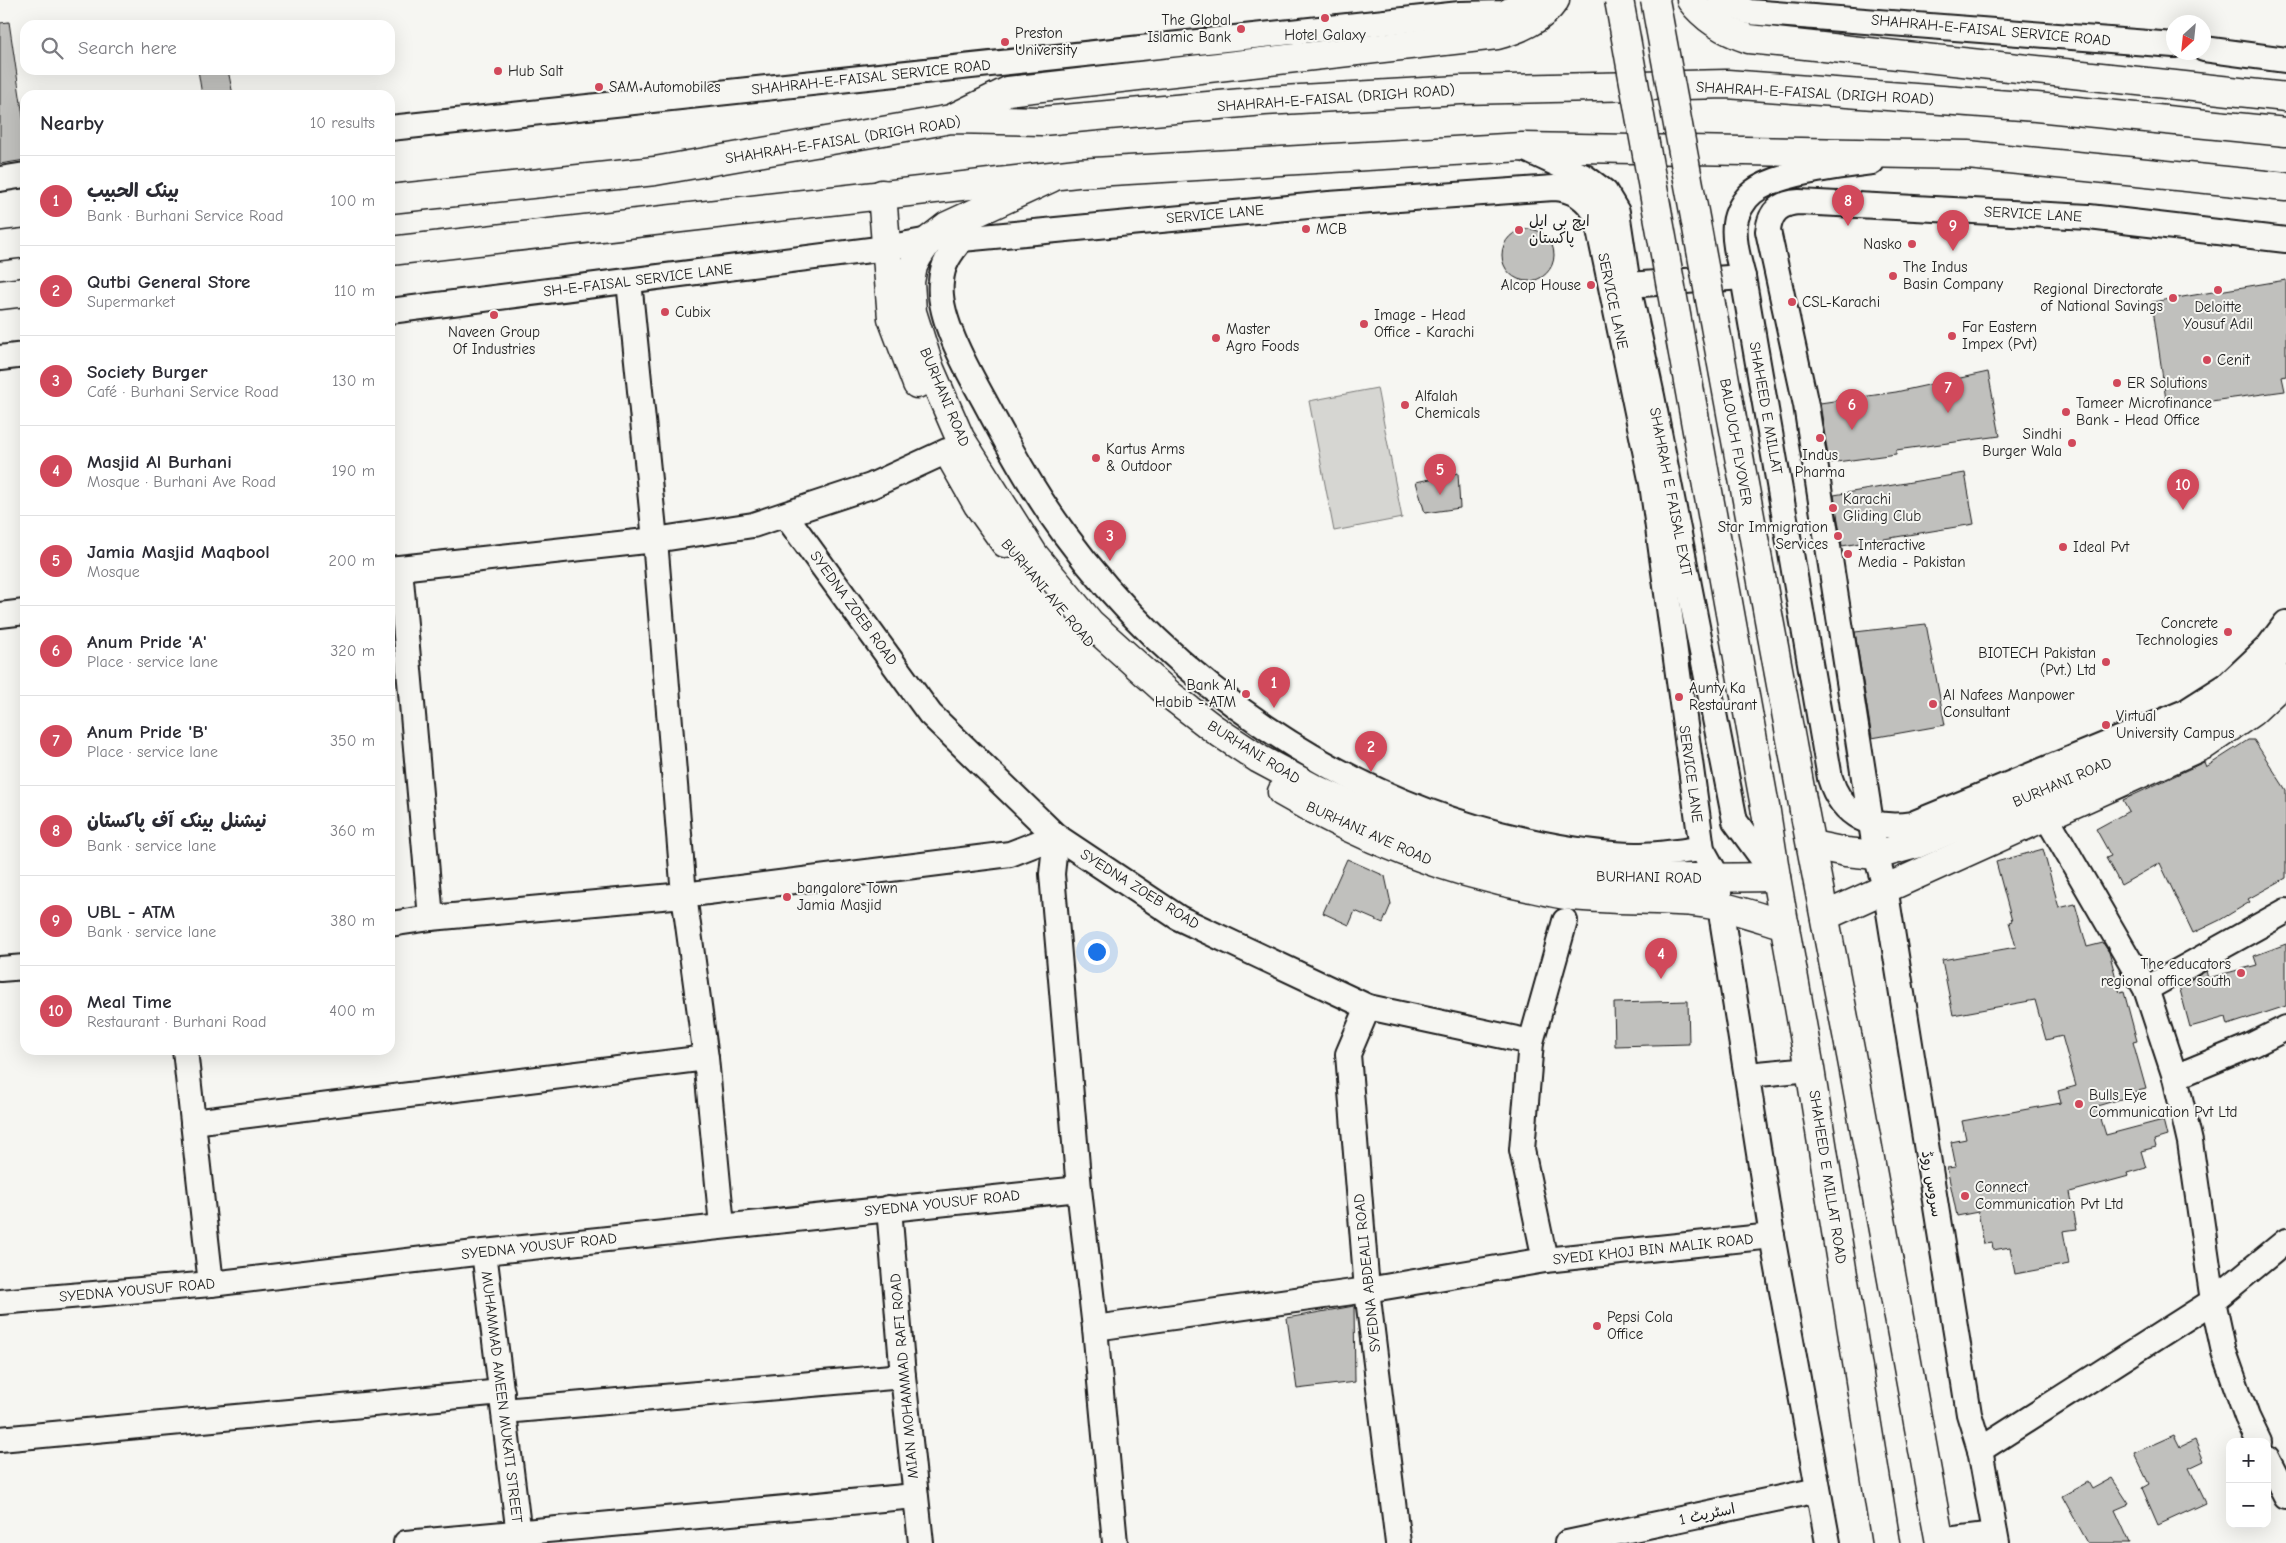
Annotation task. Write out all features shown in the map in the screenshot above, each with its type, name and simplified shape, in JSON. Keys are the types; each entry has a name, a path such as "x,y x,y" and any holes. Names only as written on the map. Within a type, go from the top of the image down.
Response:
{"main road":[{"path":"951,119 1008,91 1497,35 1517,29 1539,17 1555,0"},
{"name":"SHAHEED E MILLAT ROAD","path":"1619,0 1766,812 1809,1061 1886,1543"},
{"name":"BALOUCH FLYOVER","path":"1655,0 1825,916"},
{"path":"1691,0 1699,11 1714,24 1749,39 2286,97"},
{"name":"SHAHRAH-E-FAISAL (DRIGH ROAD)","path":"395,198 655,171 951,119 1042,121 1264,101 1460,90 1727,84 2036,107 2286,132"},
{"path":"395,250 882,194 1077,174 1522,147 1968,155 2273,186"},
{"name":"BURHANI ROAD","path":"1052,177 947,226 929,240 913,266 910,282 912,312 930,369 960,438 1034,555 1090,623 1170,695 1214,729 1260,759 1315,789 1372,815 1447,843 1536,867 1583,876 1614,879 1776,876"},
{"name":"BURHANI ROAD","path":"882,194 892,318 915,379 947,451"},
{"path":"0,246 20,244"},
{"path":"0,295 20,293"},
{"name":"BURHANI AVE ROAD","path":"947,451 978,505 1018,562 1079,635 1160,708 1205,742 1257,777 1308,807 1366,834 1439,864 1492,880 1571,896 1694,902 1720,906 1785,925"},
{"name":"BURHANI ROAD","path":"1812,845 1846,852 1876,855 1916,844 2195,725 2238,694 2286,646"},
{"name":"BURHANI ROAD","path":"1825,916 1885,887 2206,744 2252,712 2286,680"},
{"path":"1825,916 1852,1060 1934,1542"},
{"path":"1852,1060 1847,1080 1890,1405 1899,1543"},
{"path":"1809,1061 1823,1080 1850,1230 1890,1405 1934,1542"}],"street":[{"name":"SHAHRAH-E-FAISAL SERVICE ROAD","path":"395,127 1451,16 1504,13 1528,0"},
{"name":"SHAHRAH-E-FAISAL SERVICE ROAD","path":"1721,0 1750,12 2166,45"},
{"path":"2211,50 2286,60"},
{"name":"SHAHRAH E FAISAL EXIT","path":"1522,147 1585,177 1605,192 1617,212 1628,285 1652,396 1735,821 1776,876"},
{"name":"SHAHEED E MILLAT","path":"1872,823 1841,803 1830,778 1743,278 1736,251 1734,224 1740,207 1753,192 1769,183 1822,170 1926,153"},
{"path":"0,178 20,176"},
{"path":"2273,186 2286,197"},
{"name":"SERVICE LANE","path":"929,240 962,239 1328,204 1554,188 1575,192 1586,200 1596,216 1652,484 1702,849 1718,878 1720,906 1772,1236 1828,1543"},
{"name":"SERVICE LANE","path":"1872,823 1806,405 1768,231 1774,211 1781,206 1799,202 2089,217 2286,240"},
{"path":"962,239 950,253 944,265 940,294 950,328 979,390 1015,458 1064,533 1125,606 1189,670 1230,703 1272,732 1329,765 1384,793 1456,821 1549,845 1597,852 1638,855 1702,849"},
{"name":"SH-E-FAISAL SERVICE LANE","path":"395,310 886,248 929,240"},
{"path":"1628,285 1743,278"},
{"path":"629,281 655,540 684,895 706,1058 722,1226"},
{"path":"0,358 20,356"},
{"path":"431,918 395,569 655,540 753,525 786,516 871,486 947,451"},
{"name":"SYEDNA ZOEB ROAD","path":"786,516 930,714 1056,836 1179,918 1368,1007 1531,1042"},
{"path":"0,615 20,613"},
{"path":"1872,823 1890,826 1912,824 2185,712 2229,684 2268,647 2286,623"},
{"path":"2046,816 2146,989 2175,1077 2190,1142 2214,1302 2224,1352 2247,1417 2257,1438"},
{"name":"سروس روڈ","path":"1872,823 1876,855 1885,887 1969,1414 1980,1450 1996,1539"},
{"path":"395,923 431,918 684,895 1010,854 1056,836 1052,874 1079,1190 1095,1328 1115,1543"},
{"path":"2146,989 2286,910"},
{"path":"1531,1042 1565,921"},
{"path":"0,970 20,968"},
{"name":"SYEDNA ABDEALI ROAD","path":"1368,1007 1348,1054 1367,1290 1398,1543"},
{"path":"2175,1077 2250,1046 2286,1028"},
{"name":"SYEDI KHOJ BIN MALIK ROAD","path":"1531,1042 1522,1150 1545,1260 1772,1236"},
{"path":"186,1055 210,1284"},
{"path":"193,1122 706,1058"},
{"path":"1748,1076 1809,1061"},
{"name":"SYEDNA YOUSUF ROAD","path":"0,1302 210,1284 722,1226 1079,1190"},
{"name":"MIAN MOHAMMAD RAFI ROAD","path":"889,1208 903,1376 921,1543"},
{"path":"1980,1450 2214,1302 2286,1241"},
{"name":"MUHAMMAD AMEEN MUKATI STREET","path":"484,1252 519,1537"},
{"path":"1095,1328 1367,1290 1545,1260"},
{"path":"0,1439 503,1401 903,1376"},
{"path":"2271,1467 2286,1496"},
{"name":"اسٹریٹ 1","path":"1567,1543 1818,1490"},
{"path":"406,1543 519,1537 915,1496"},
{"path":"1934,1542 1996,1539"}],"shaded area":[{"path":"1377,388 1402,518 1334,531 1309,401"}],"building":[{"path":"9,22 20,96 20,161 0,164 0,23"},
{"path":"199,75 229,75 232,90 201,90"},
{"path":"1523,229 1533,229 1543,233 1550,240 1554,255 1550,270 1543,277 1533,281 1523,281 1513,277 1506,270 1502,260 1502,250 1506,240 1513,233"},
{"path":"2286,280 2286,376 2282,377 2285,391 2167,407 2152,302"},
{"path":"1988,372 2000,436 1896,450 1896,454 1829,463 1820,403 1896,392"},
{"path":"1458,473 1460,508 1425,513 1416,482"},
{"path":"1965,473 1974,524 1842,546 1834,495"},
{"path":"1926,624 1945,725 1872,738 1855,632"},
{"path":"2248,740 2254,740 2286,790 2286,878 2248,899 2250,902 2220,920 2193,933 2160,863 2121,885 2106,858 2111,856 2096,829 2129,811 2123,800 2204,762 2206,767"},
{"path":"2043,849 2059,908 2075,904 2087,947 2103,943 2109,952 2120,993 2124,992 2137,1041 2133,1042 2146,1089 2129,1093 2131,1096 2097,1106 2106,1135 2163,1120 2167,1136 2154,1140 2156,1147 2141,1151 2146,1168 2128,1173 2129,1176 2070,1192 2077,1229 2063,1231 2069,1264 2015,1274 2010,1247 1993,1250 1992,1243 1984,1244 1978,1212 1957,1216 1947,1168 1956,1167 1951,1142 1966,1139 1962,1121 2061,1103 2058,1091 2076,1086 2062,1036 2046,1040 2035,1000 1953,1015 1942,960 2016,947 2009,922 2012,921 1996,862"},
{"path":"1347,859 1385,876 1391,904 1383,923 1355,911 1349,925 1323,913"},
{"path":"2286,944 2286,1006 2228,1025 2226,1017 2190,1027 2179,986 2206,971 2208,978 2257,965 2254,956"},
{"path":"1688,1001 1689,1044 1615,1046 1614,1003"},
{"path":"1354,1306 1355,1382 1297,1389 1287,1318"},
{"path":"2174,1435 2180,1447 2195,1440 2204,1461 2189,1468 2206,1503 2158,1525 2142,1488 2149,1484 2134,1453"},
{"path":"2112,1478 2129,1504 2115,1510 2130,1543 2088,1543 2062,1496 2088,1482 2092,1489"}],"place":[{"name":"Hotel Galaxy","path":"1325,18"},
{"name":"The Global Islamic Bank","path":"1241,29"},
{"name":"Preston University","path":"1005,42"},
{"name":"Hub Salt","path":"498,71"},
{"name":"SAM Automobiles","path":"599,87"},
{"name":"نیشنل بینک آف پاکستان","path":"1848,226"},
{"name":"MCB","path":"1306,229"},
{"name":"ایچ بی ایل پاکستان","path":"1519,230"},
{"name":"Nasko","path":"1912,244"},
{"name":"UBL - ATM","path":"1953,251"},
{"name":"The Indus Basin Company","path":"1893,276"},
{"name":"Alcop House","path":"1591,285"},
{"name":"Deloitte Yousuf Adil","path":"2218,290"},
{"name":"Regional Directorate of National Savings","path":"2173,298"},
{"name":"CSL-Karachi","path":"1792,302"},
{"name":"Cubix","path":"665,312"},
{"name":"Naveen Group Of Industries","path":"494,315"},
{"name":"Image - Head Office - Karachi","path":"1364,324"},
{"name":"Far Eastern Impex (Pvt)","path":"1952,336"},
{"name":"Master Agro Foods","path":"1216,338"},
{"name":"Cenit","path":"2207,360"},
{"name":"ER Solutions","path":"2117,383"},
{"name":"Alfalah Chemicals","path":"1405,405"},
{"name":"Tameer Microfinance Bank - Head Office","path":"2066,412"},
{"name":"Anum Pride 'B'","path":"1948,413"},
{"name":"Anum Pride 'A'","path":"1852,430"},
{"name":"Indus Pharma","path":"1820,438"},
{"name":"Sindhi Burger Wala","path":"2072,443"},
{"name":"Kartus Arms & Outdoor","path":"1096,458"},
{"name":"Jamia Masjid Maqbool","path":"1440,495"},
{"name":"Karachi Gliding Club","path":"1833,508"},
{"name":"Meal Time","path":"2183,510"},
{"name":"Star Immigration Services","path":"1838,536"},
{"name":"Ideal Pvt","path":"2063,547"},
{"name":"Interactive Media - Pakistan","path":"1848,554"},
{"name":"Society Burger","path":"1110,561"},
{"name":"Concrete Technologies","path":"2228,632"},
{"name":"BIOTECH Pakistan (Pvt.) Ltd","path":"2106,662"},
{"name":"Bank Al Habib - ATM","path":"1246,694"},
{"name":"Aunty Ka Restaurant","path":"1679,697"},
{"name":"Al Nafees Manpower Consultant","path":"1933,704"},
{"name":"بينک الحبيب","path":"1274,708"},
{"name":"Virtual University Campus","path":"2106,725"},
{"name":"Qutbi General Store","path":"1371,772"},
{"name":"bangalore Town Jamia Masjid","path":"787,897"},
{"name":"The educators regional office south","path":"2241,973"},
{"name":"Masjid Al Burhani","path":"1661,979"},
{"name":"Bulls Eye Communication Pvt Ltd","path":"2079,1104"},
{"name":"Connect Communication Pvt Ltd","path":"1965,1196"},
{"name":"Pepsi Cola Office","path":"1597,1326"}]}
